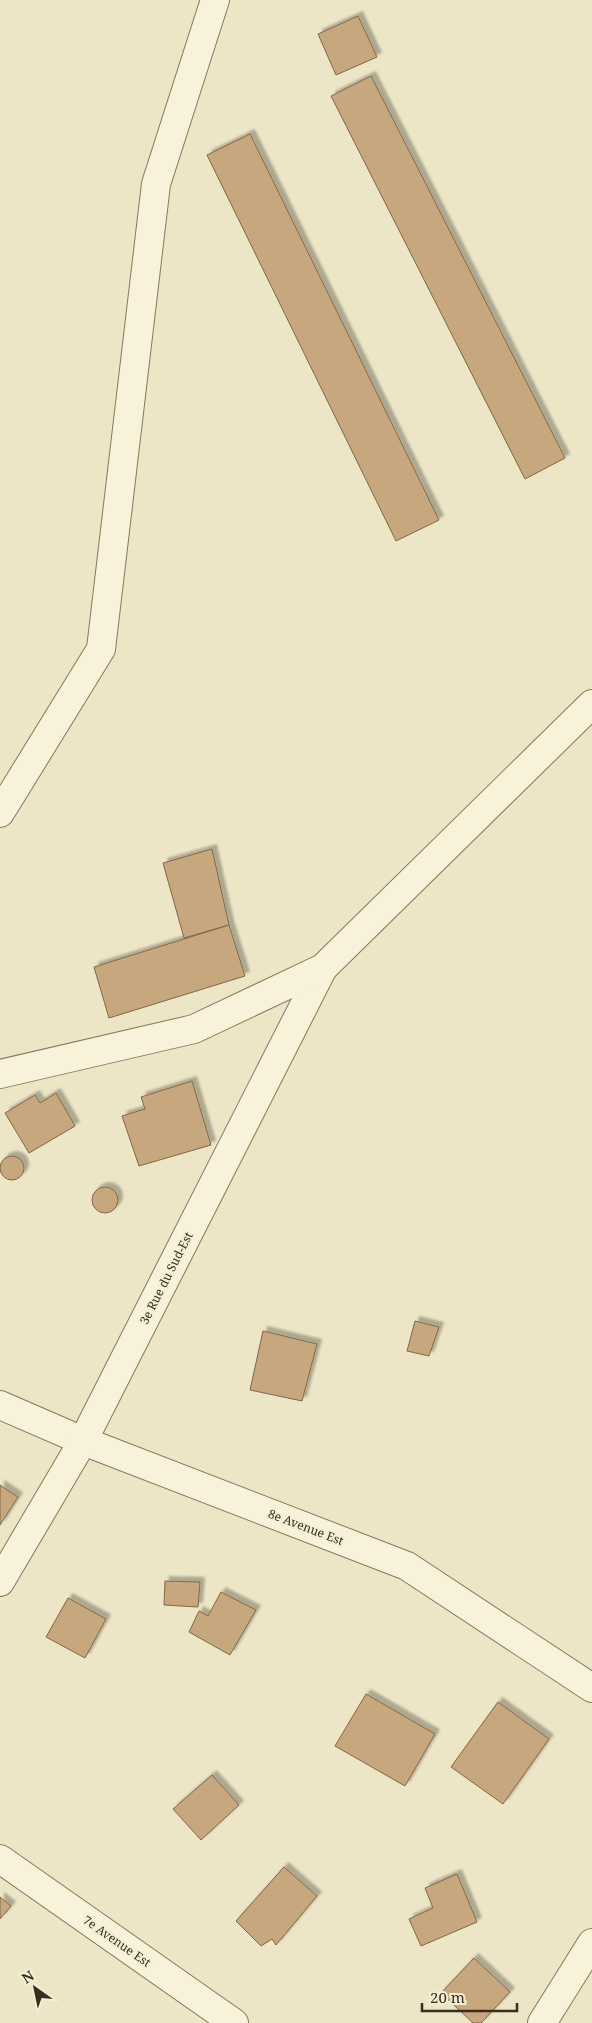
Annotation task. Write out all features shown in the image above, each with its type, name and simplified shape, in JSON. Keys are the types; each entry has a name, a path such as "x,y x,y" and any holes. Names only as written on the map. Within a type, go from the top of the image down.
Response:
{"street":[{"path":"0,813 101,649 156,184 215,0"},
{"path":"0,1074 194,1029 323,968 592,704"},
{"name":"3e Rue du Sud-Est","path":"0,1582 83,1441 323,968"},
{"name":"8e Avenue Est","path":"0,1405 83,1441 407,1566 592,1688"},
{"name":"7e Avenue Est","path":"0,1859 234,2023"},
{"path":"542,2023 592,1944"}],"building":[{"path":"358,16 377,57 336,75 318,34"},
{"path":"371,76 565,458 525,479 331,96"},
{"path":"250,134 439,520 396,541 207,155"},
{"path":"212,849 229,925 184,938 163,863"},
{"path":"229,925 245,976 109,1018 94,967"},
{"path":"192,1081 211,1145 139,1166 122,1116 145,1109 141,1097"},
{"path":"56,1093 75,1126 29,1153 5,1113 35,1095 40,1103"},
{"path":"12,1156 21,1159 24,1168 21,1177 12,1180 3,1177 0,1168 3,1159"},
{"path":"105,1187 114,1191 118,1200 114,1209 105,1213 96,1209 92,1200 96,1191"},
{"path":"415,1321 439,1327 429,1356 407,1351"},
{"path":"263,1331 317,1344 302,1401 250,1390"},
{"path":"0,1485 18,1497 0,1525"},
{"path":"165,1581 200,1582 198,1607 164,1605"},
{"path":"221,1592 256,1610 230,1655 189,1632 199,1611 208,1616"},
{"path":"68,1598 106,1619 85,1658 46,1637"},
{"path":"366,1694 435,1734 405,1786 335,1746"},
{"path":"498,1702 549,1739 503,1804 451,1767"},
{"path":"212,1775 239,1805 201,1840 173,1809"},
{"path":"284,1867 317,1896 276,1945 272,1939 261,1946 236,1921"},
{"path":"457,1874 477,1922 421,1946 409,1919 433,1908 425,1888"},
{"path":"0,1897 11,1906 0,1919"},
{"path":"474,1958 510,1992 481,2023 473,2023 441,1993"}]}
